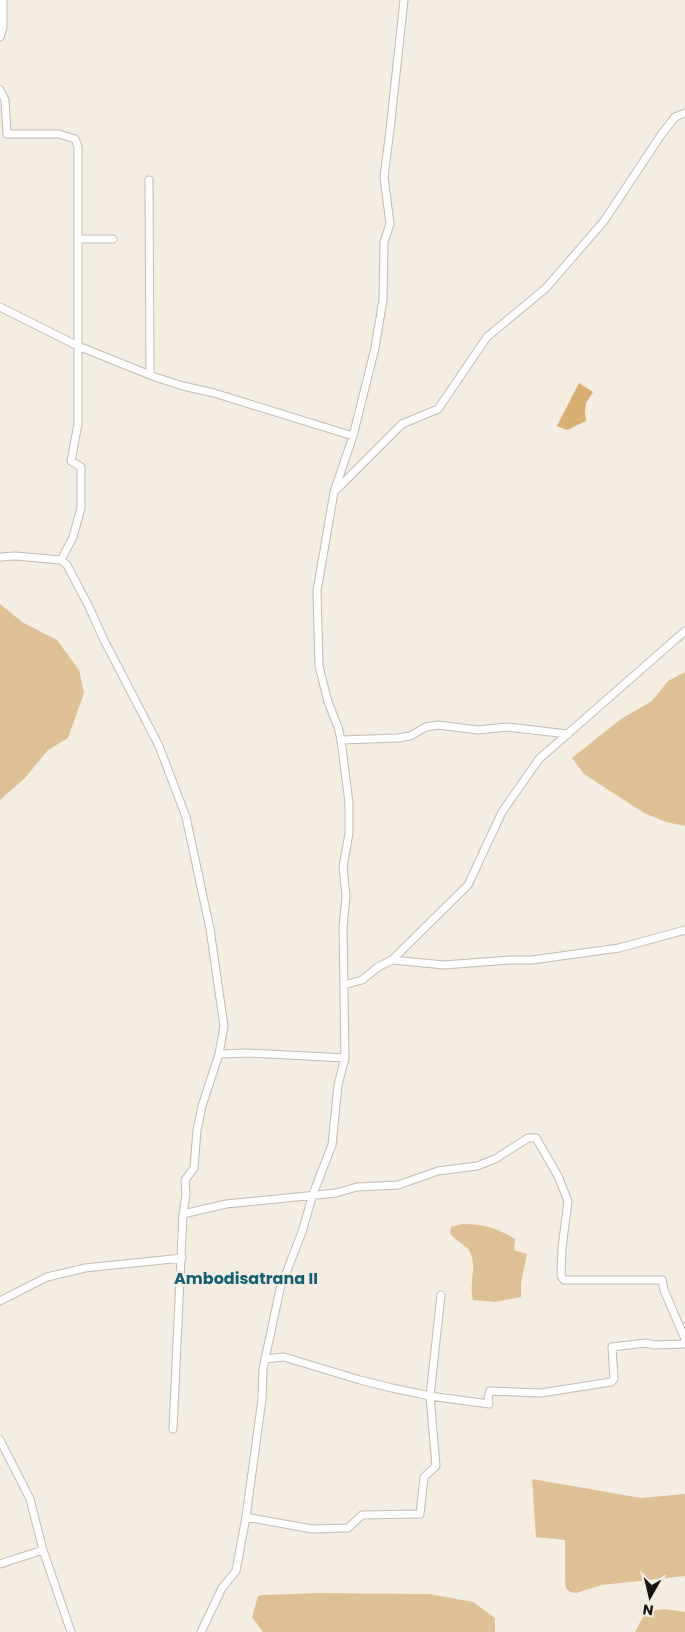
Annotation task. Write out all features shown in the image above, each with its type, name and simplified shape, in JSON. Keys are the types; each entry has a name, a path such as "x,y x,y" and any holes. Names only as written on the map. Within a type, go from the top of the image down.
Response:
{"street":[{"path":"0,37 3,0"},
{"path":"201,1632 222,1588 236,1571 246,1517 262,1399 265,1359 280,1289 332,1145 338,1085 345,1058 343,927 346,896 343,867 349,833 349,804 342,740 328,702 319,666 317,591 334,492 353,436 375,348 383,300 384,242 390,224 384,177 404,0"},
{"path":"0,90 5,100 4,134 60,134 75,139 78,147 78,424 71,460 81,468 81,508 73,537 61,560"},
{"path":"334,492 402,424 438,409 487,338 546,288 604,221 661,134 675,117 685,113"},
{"path":"150,180 150,374"},
{"path":"79,239 113,239"},
{"path":"0,307 78,346 150,374 183,386 214,392 353,436"},
{"path":"0,557 15,556 61,560 67,565 158,746 186,817 210,929 224,1026 219,1054 202,1106 197,1130 194,1168 185,1180 186,1195 183,1214 173,1430"},
{"path":"344,985 362,980 378,967 392,960 468,885 502,812 539,759 685,631"},
{"path":"342,740 398,738 410,736 426,727 438,724 478,730 507,727 568,734"},
{"path":"392,960 444,965 532,960 619,948 685,930"},
{"path":"219,1054 225,1052 345,1058"},
{"path":"183,1214 226,1204 336,1193 357,1187 398,1185 438,1171 477,1166 495,1159 528,1138 536,1138 558,1176 568,1201 562,1248 561,1276 564,1280 662,1280 664,1290 685,1339"},
{"path":"0,1301 48,1277 85,1268 182,1258"},
{"path":"246,1517 312,1529 348,1528 362,1515 420,1514 424,1477 436,1466 430,1396 442,1295"},
{"path":"265,1359 284,1357 360,1380 430,1396 489,1404 488,1397 490,1391 541,1393 611,1382 614,1378 612,1347 646,1343 654,1345 685,1344"},
{"path":"0,1440 30,1499 43,1550 71,1632"},
{"path":"0,1564 43,1550"}],"shaded area":[{"path":"579,383 593,392 586,403 586,421 567,430 557,426"},
{"path":"0,604 22,622 57,640 79,670 84,693 68,738 48,750 25,778 0,800"},
{"path":"685,672 685,826 666,822 644,813 584,774 572,758 621,719 652,701 668,681"},
{"path":"462,1224 490,1227 515,1239 514,1250 527,1254 521,1283 521,1297 495,1302 473,1300 473,1261 471,1255 468,1249 450,1233 451,1227"},
{"path":"532,1479 641,1498 685,1494 685,1576 602,1585 576,1593 570,1592 566,1588 565,1582 565,1540 536,1537"},
{"path":"318,1593 429,1594 473,1602 495,1618 495,1632 263,1632 252,1617 258,1596"},
{"path":"664,1609 685,1612 685,1632 635,1632 645,1615 652,1611"}],"district":[{"name":"Ambodisatrana II","path":"246,1278"}]}
